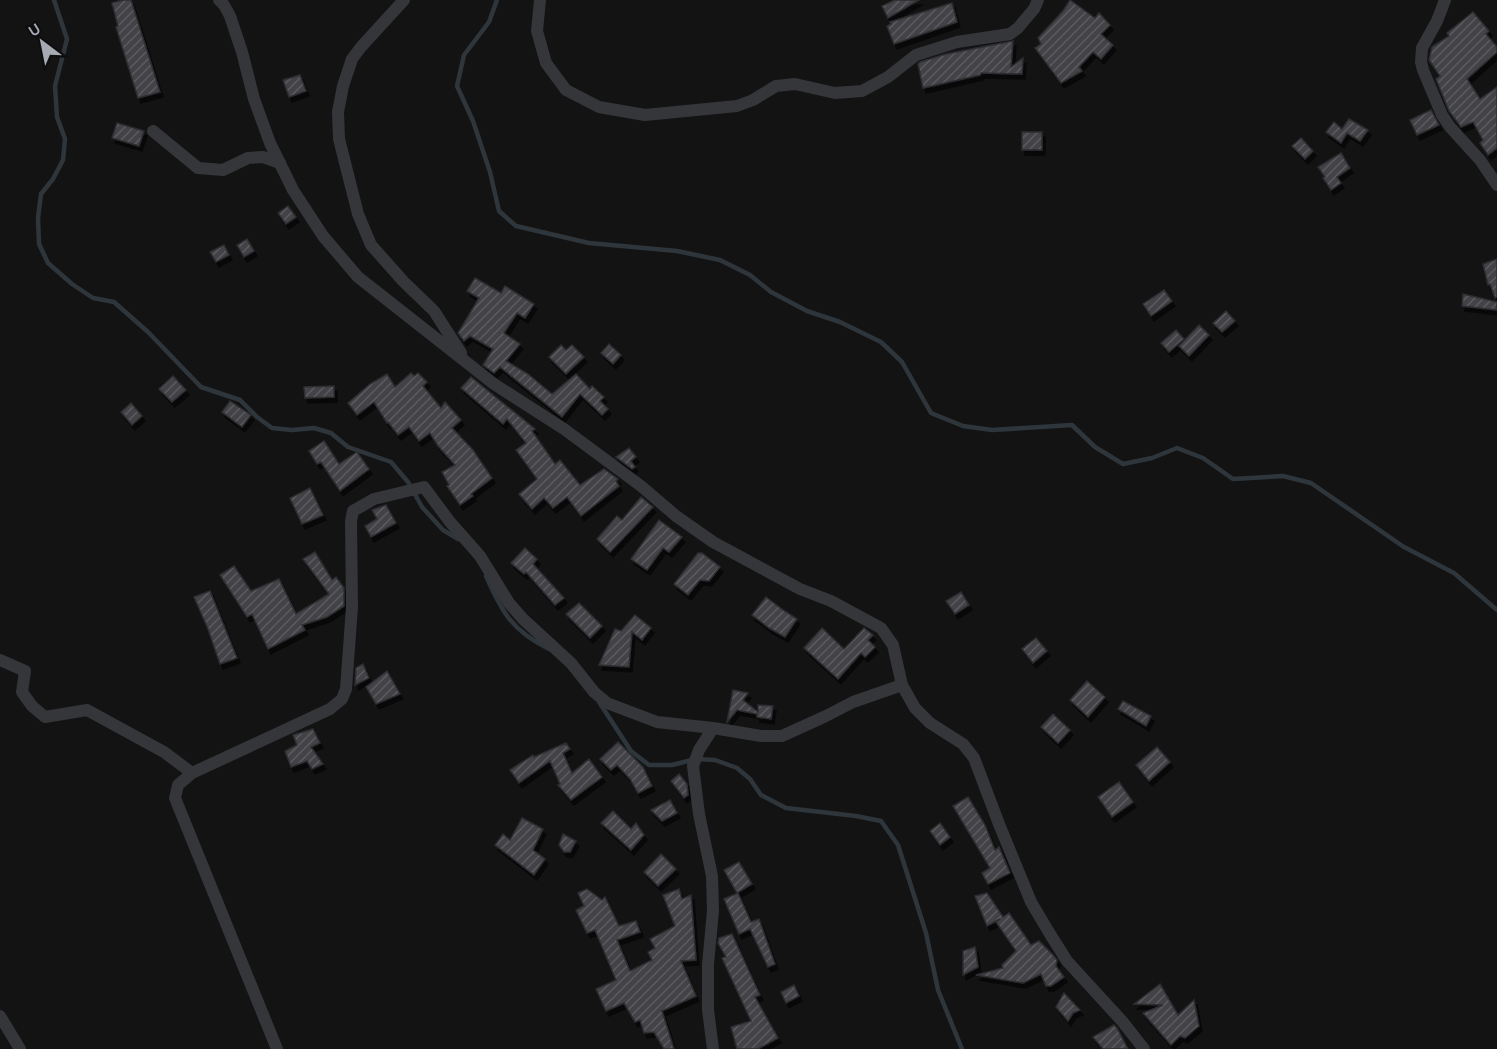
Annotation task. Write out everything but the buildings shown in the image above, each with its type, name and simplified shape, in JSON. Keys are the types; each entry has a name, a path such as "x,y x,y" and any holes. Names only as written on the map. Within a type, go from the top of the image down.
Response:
{"street":[{"path":"219,0 230,16 254,99 270,143 293,190 323,236 358,277 494,384 564,429 713,542 800,589 831,601 881,628 893,645 902,685 915,708 930,723 963,744 975,758 1031,902 1050,934 1067,961 1122,1021 1144,1049"},
{"path":"404,0 352,59 343,86 338,112 339,139 358,214 371,244 403,281 434,311 466,361"},
{"path":"540,0 537,31 546,63 566,90 599,107 645,115 737,106 753,100 776,86 795,84 836,93 862,91 888,77 916,55 957,42 1010,34 1034,9 1038,0"},
{"path":"1445,0 1437,21 1422,48 1423,70 1442,115 1480,160 1497,185"},
{"path":"153,131 198,168 223,170 248,158 263,157 280,164"},
{"path":"277,1049 175,798 178,785 192,773 330,709 342,699 346,689 352,607 351,521 353,511 374,499 424,487 450,522 480,556 509,603 571,663 594,692 607,703 657,722 761,736 782,736 853,702 902,685"},
{"path":"0,660 25,671 22,692 32,706 45,717 87,710 164,752 192,773"},
{"path":"713,728 699,750 693,766 699,814 712,876 713,910 708,964 708,1010 713,1049"},
{"path":"0,1016 20,1049"}],"waterway":[{"path":"54,0 67,39 55,86 57,117 65,139 63,160 53,179 41,194 38,218 39,244 48,263 72,284 93,298 114,302 148,332 201,387 240,400 272,428 292,430 314,428 331,433 348,447 391,462 408,482 422,507 443,530 458,539"},
{"path":"497,0 489,22 464,55 457,86 473,121 490,172 499,211 516,226 589,243 677,251 720,260 750,275 771,292 807,311 840,322 881,342 902,362 931,413 963,426 992,430 1072,425 1095,447 1123,464 1152,458 1177,448 1203,458 1233,479 1283,476 1311,483 1404,547 1454,573 1497,610"},
{"path":"486,576 497,600 510,619 526,635 549,649"},
{"path":"599,702 631,751 649,765 672,765 696,759 715,760 737,768 750,779 761,795 786,808 881,821 898,845 926,933 938,990 962,1049"}]}
